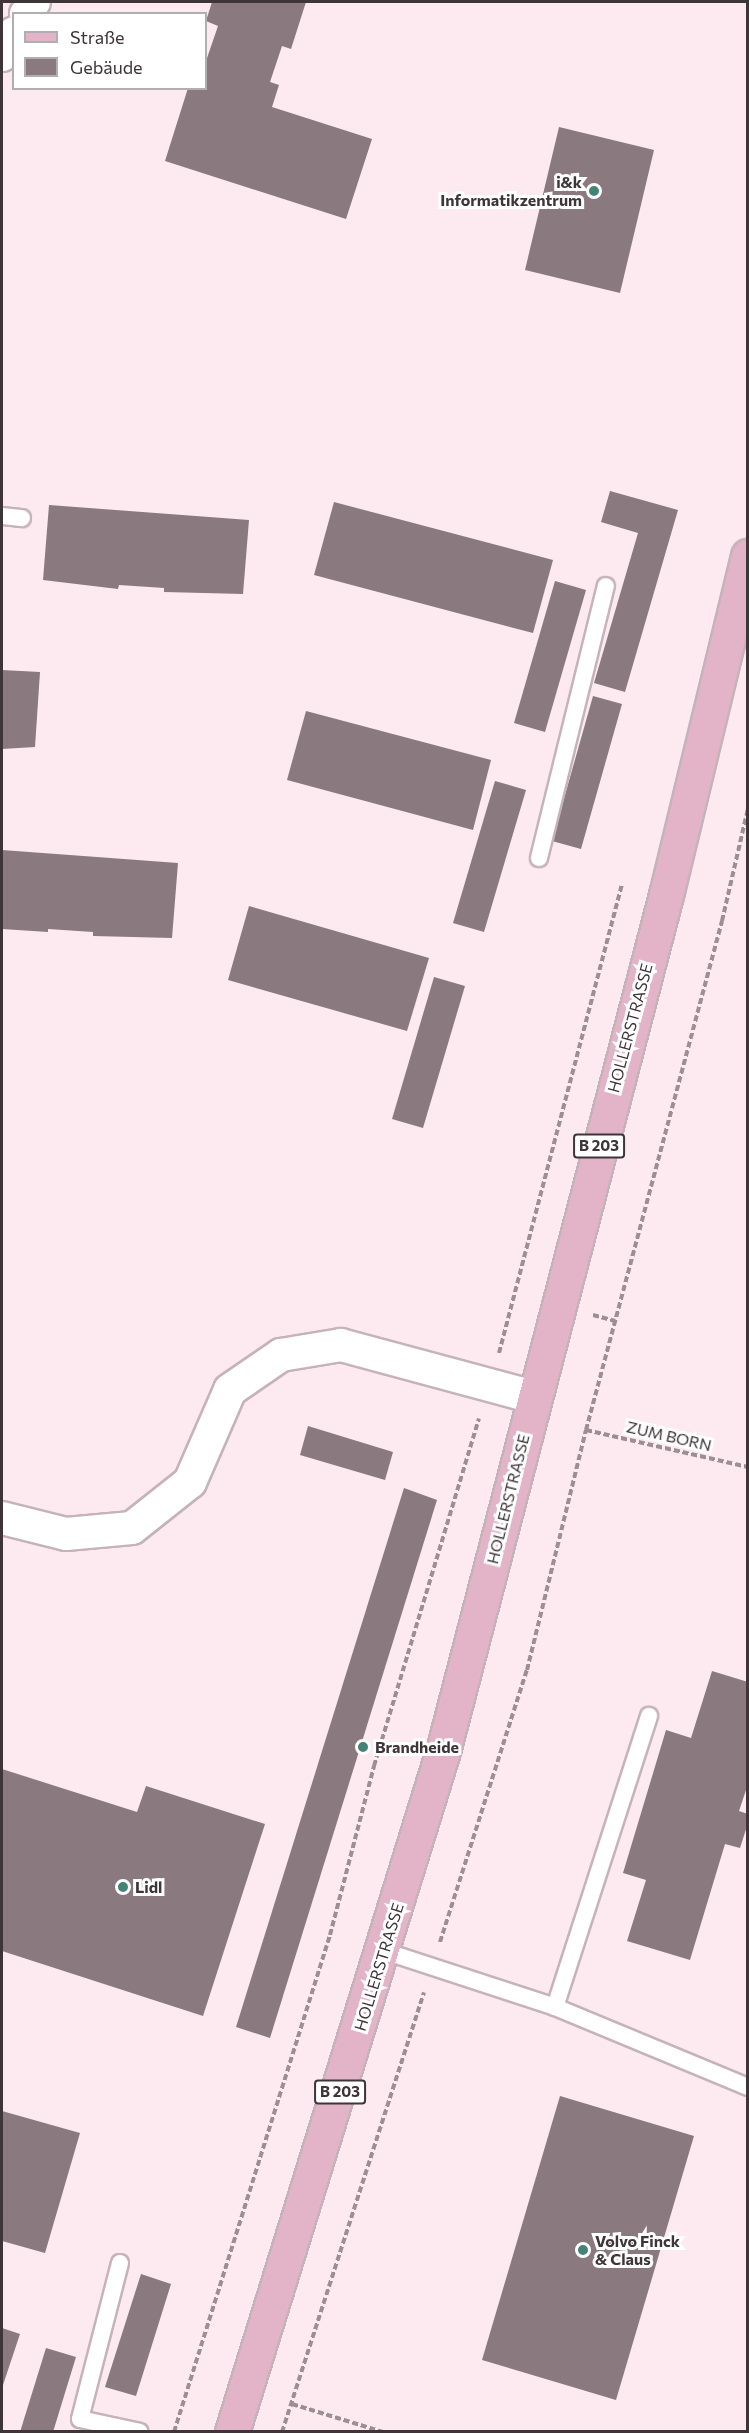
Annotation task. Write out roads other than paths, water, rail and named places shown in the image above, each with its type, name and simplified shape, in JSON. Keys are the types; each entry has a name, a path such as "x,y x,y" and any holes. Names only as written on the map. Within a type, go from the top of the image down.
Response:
{"main road":[{"name":"HOLLERSTRASSE","path":"232,2432 384,1952 443,1751 666,895 747,556"}],"street":[{"path":"2,55 12,37"},
{"path":"2,1518 66,1534 132,1528 190,1482 230,1390 280,1355 341,1345 489,1388 534,1397"}],"lane":[{"path":"2,516 22,518"},
{"path":"539,858 606,586"},
{"path":"555,2007 649,1716"},
{"path":"384,1952 555,2007 747,2087"},
{"path":"120,2263 78,2425 140,2432"}],"place":[{"name":"i&k Informatikzentrum","path":"594,191"},
{"name":"Brandheide","path":"363,1747"},
{"name":"Lidl","path":"123,1887"},
{"name":"Volvo Finck & Claus","path":"583,2250"}]}
